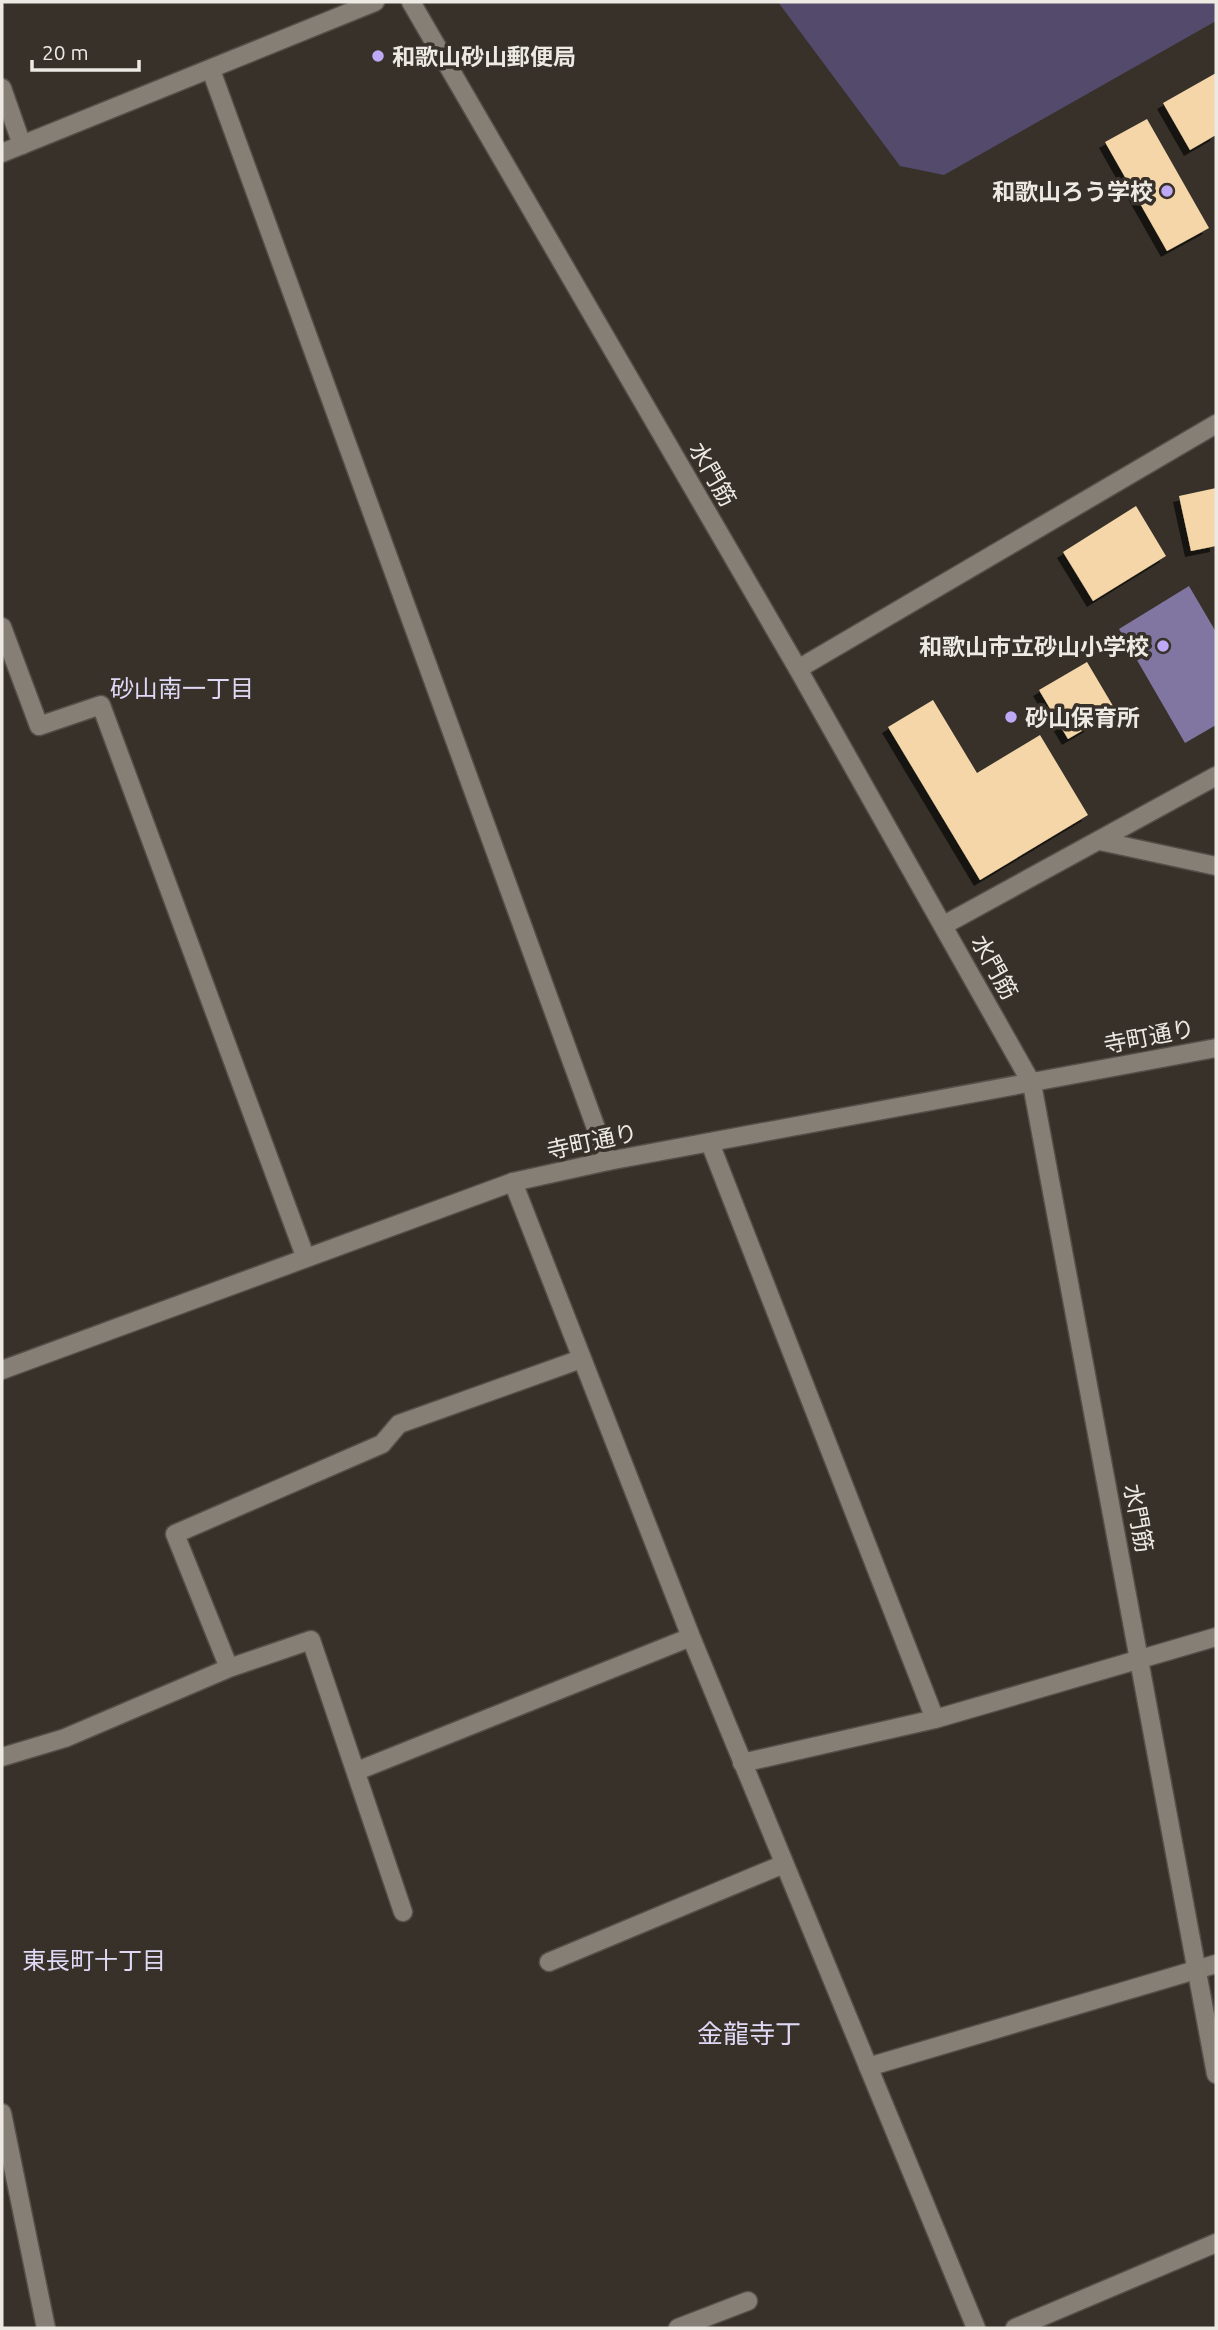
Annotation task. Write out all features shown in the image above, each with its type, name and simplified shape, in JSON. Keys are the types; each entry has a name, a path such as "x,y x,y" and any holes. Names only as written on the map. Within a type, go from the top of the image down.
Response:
{"street":[{"path":"2,153 375,2"},
{"name":"水門筋","path":"411,2 797,669 1032,1084 1216,2074"},
{"path":"211,70 608,1161"},
{"path":"2,88 22,145"},
{"path":"797,669 1216,424"},
{"path":"2,627 39,726 101,705 306,1256"},
{"path":"943,925 1216,776"},
{"path":"1100,841 1216,866"},
{"name":"寺町通り","path":"2,1370 513,1182 608,1161 1216,1048"},
{"path":"710,1143 935,1719"},
{"path":"513,1182 691,1637 976,2328"},
{"path":"229,1668 175,1534 382,1444 399,1424 581,1359"},
{"path":"358,1771 691,1637"},
{"path":"742,1763 935,1719 1216,1637"},
{"path":"2,1757 65,1738 229,1668 311,1640 358,1771 403,1912"},
{"path":"549,1962 784,1864"},
{"path":"867,2067 1216,1964"},
{"path":"2,2113 46,2328"},
{"path":"1015,2328 1216,2243"},
{"path":"678,2328 748,2301"}],"shaded area":[{"path":"778,2 1216,2 1216,21 944,175 900,166"},
{"path":"1189,586 1216,632 1216,725 1185,743 1119,629"}],"building":[{"path":"1216,73 1216,135 1190,150 1163,103"},
{"path":"1147,119 1209,228 1167,251 1105,142"},
{"path":"1216,488 1216,546 1191,551 1179,496"},
{"path":"1136,506 1166,556 1093,601 1063,552"},
{"path":"1087,662 1116,711 1068,739 1039,690"},
{"path":"933,700 977,773 1040,735 1088,815 980,880 888,727"}],"place":[{"name":"和歌山砂山郵便局","path":"378,56"},
{"name":"和歌山ろう学校","path":"1167,191"},
{"name":"和歌山市立砂山小学校","path":"1163,646"},
{"name":"砂山保育所","path":"1011,717"}],"district":[{"name":"砂山南一丁目","path":"182,688"},
{"name":"東長町十丁目","path":"94,1960"},
{"name":"金龍寺丁","path":"749,2033"}]}
